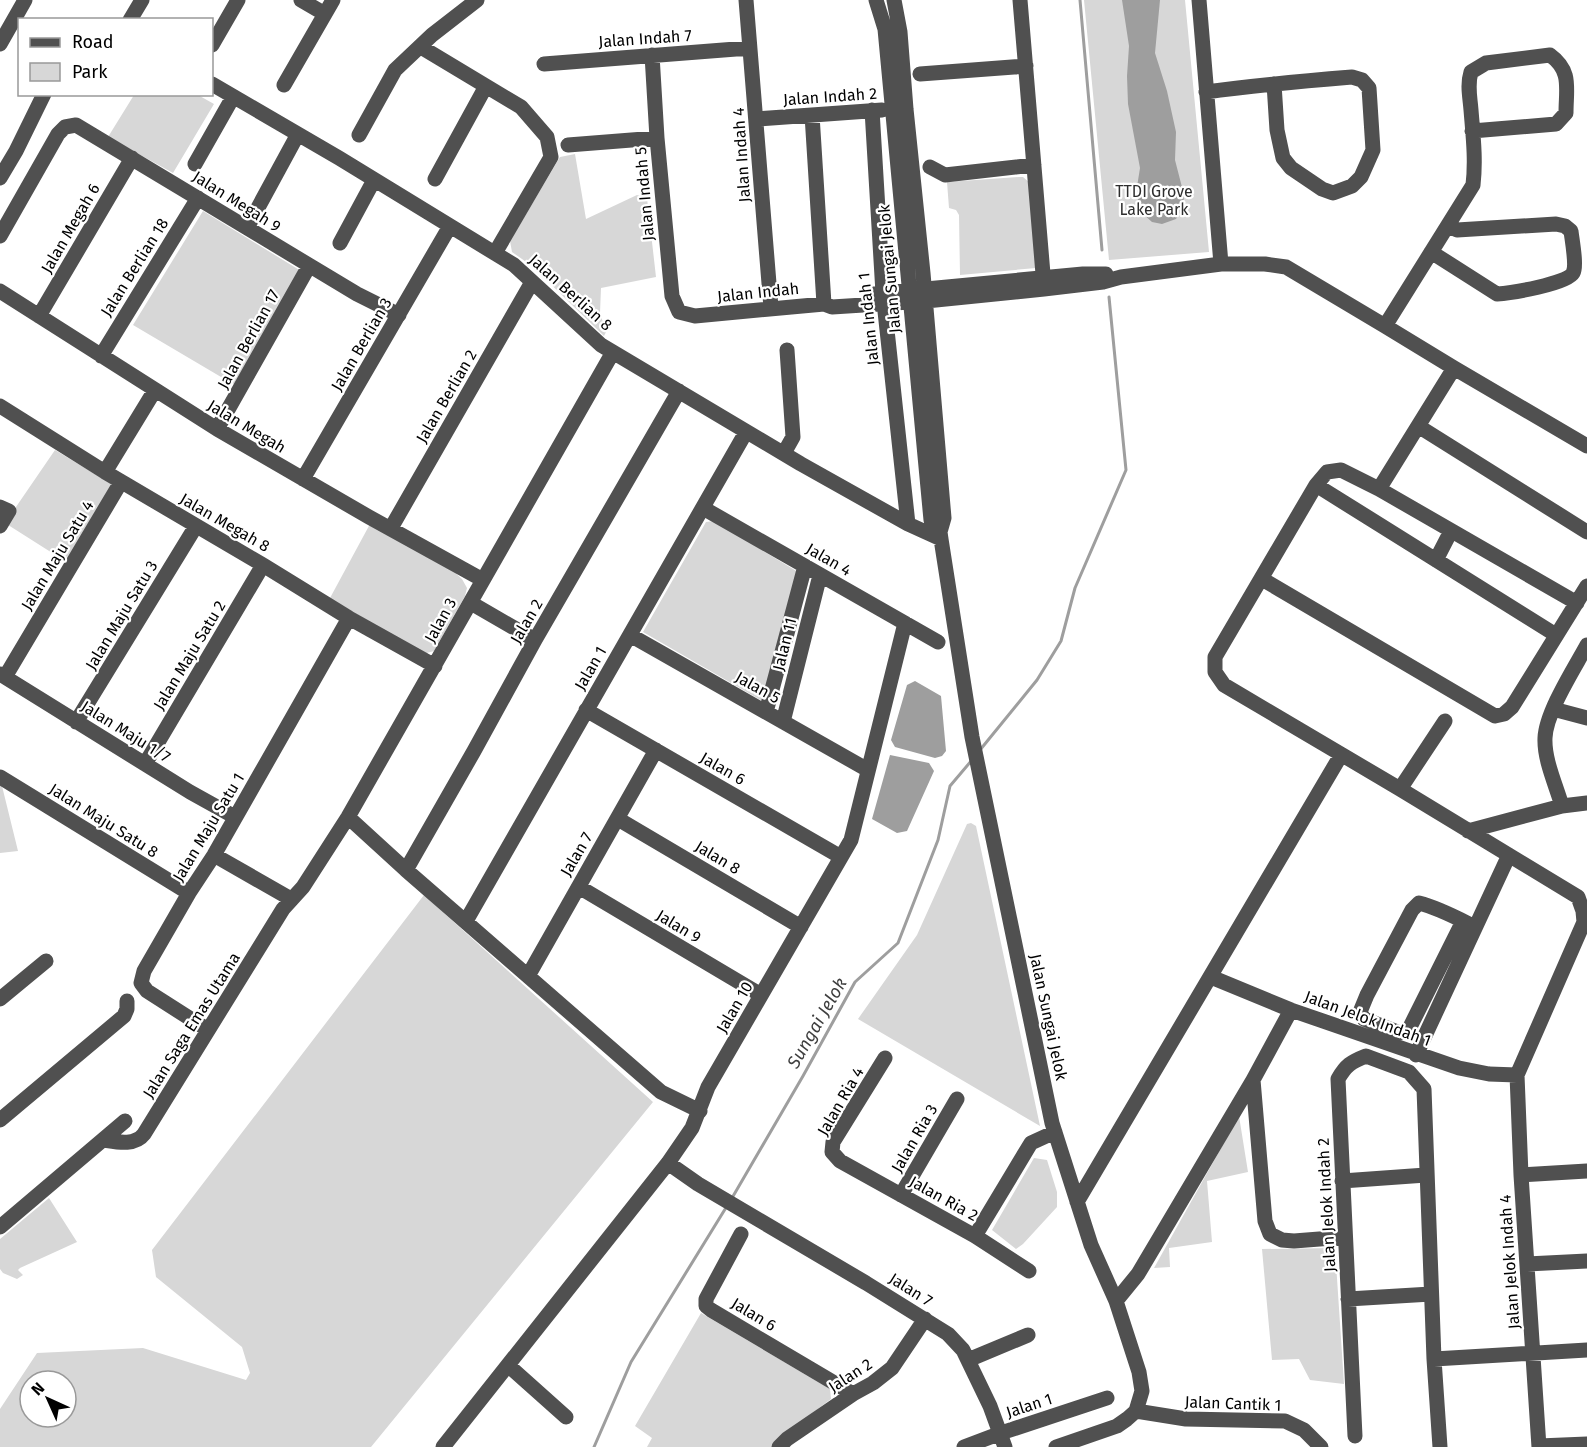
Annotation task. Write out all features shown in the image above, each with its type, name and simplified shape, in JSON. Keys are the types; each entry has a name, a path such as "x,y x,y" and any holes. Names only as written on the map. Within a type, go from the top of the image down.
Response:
{"street":[{"path":"0,44 25,0"},
{"path":"131,18 142,0"},
{"path":"213,43 238,0"},
{"path":"301,0 325,14"},
{"path":"284,85 333,0"},
{"name":"Jalan Indah 4","path":"746,0 771,308"},
{"name":"Jalan Sungai Jelok","path":"876,0 885,29 899,109 923,273 915,292 928,322 944,518 940,535"},
{"name":"Jalan Sungai Jelok","path":"894,0 900,32 899,109 915,292 912,320 931,520 940,535 972,737 1055,1132 1092,1245 1116,1301 1139,1372 1142,1391 1137,1411"},
{"path":"1020,0 1044,284"},
{"path":"1199,0 1221,264"},
{"path":"359,135 395,70 473,1"},
{"path":"421,47 521,107 547,137 551,157 495,253"},
{"name":"Jalan Indah 7","path":"544,64 749,48"},
{"name":"Jalan Indah 5","path":"652,55 657,138 672,296 679,312 695,316"},
{"path":"1385,326 1473,185 1475,166 1472,131 1468,81 1471,72 1486,63 1550,55 1559,62 1566,73 1566,113 1556,124 1472,131"},
{"path":"920,74 1026,66"},
{"path":"1206,92 1274,84 1352,77 1362,81 1369,88 1373,150 1361,177 1352,186 1333,193 1322,189 1291,168 1283,159 1277,130 1274,84"},
{"name":"Jalan Berlian 8","path":"213,85 514,265 601,345 746,432 908,524 940,535"},
{"path":"435,179 486,86"},
{"path":"0,178 43,96"},
{"path":"195,164 233,97"},
{"name":"Jalan Indah 2","path":"757,119 899,109"},
{"name":"Jalan Indah 1","path":"872,110 908,524"},
{"path":"812,115 824,304"},
{"name":"Jalan Megah 9","path":"0,236 58,134 65,127 76,125 309,266 399,315"},
{"path":"247,228 298,134"},
{"path":"568,145 657,138"},
{"name":"Jalan Megah 6","path":"39,316 132,158"},
{"path":"930,167 945,175 1034,165"},
{"path":"340,243 374,180"},
{"name":"Jalan Berlian 18","path":"101,356 198,198"},
{"path":"1431,252 1497,294 1562,281 1573,275 1575,269 1571,231 1564,226 1557,224 1457,230 1448,226"},
{"name":"Jalan Berlian 3","path":"303,479 450,226"},
{"name":"Jalan Indah","path":"695,316 824,304 832,297 887,298 915,292 953,293 1044,284 1084,285 1121,277 1221,264 1265,264 1286,267 1587,446"},
{"name":"Jalan Berlian 17","path":"217,429 309,266"},
{"path":"923,273 953,293 931,314 928,322"},
{"name":"Jalan Berlian 2","path":"391,528 532,282"},
{"path":"912,320 887,298 897,289 915,292"},
{"name":"Jalan Megah","path":"0,291 217,429 483,580"},
{"path":"784,453 794,437 787,350"},
{"name":"Jalan 3","path":"291,899 303,887 348,817 613,352"},
{"path":"1379,489 1454,368"},
{"path":"105,472 155,390"},
{"name":"Jalan 2","path":"406,870 535,640 679,392"},
{"name":"Jalan Megah 8","path":"0,406 121,482 349,618 435,666"},
{"path":"1418,426 1587,532"},
{"name":"Jalan 1","path":"466,921 746,432"},
{"path":"1517,1075 1584,922 1578,897 1224,685 1215,672 1215,657 1316,485 1327,472 1341,470 1379,489 1577,603"},
{"name":"Jalan Maju Satu 4","path":"2,676 121,482"},
{"path":"1316,485 1556,635"},
{"name":"Jalan 4","path":"703,508 938,642"},
{"path":"0,526 4,509"},
{"name":"Jalan Maju Satu 3","path":"76,722 196,526"},
{"path":"1436,560 1451,531"},
{"name":"Jalan Maju Satu 2","path":"145,764 263,565"},
{"name":"Jalan 11","path":"766,712 805,566"},
{"name":"Jalan 11","path":"783,722 820,575"},
{"path":"1262,579 1495,716 1504,714 1512,707 1587,586"},
{"path":"471,603 535,640"},
{"name":"Jalan Maju Satu 1","path":"208,1030 147,992 141,983 144,971 214,855 349,618"},
{"name":"Jalan 10","path":"448,1445 668,1163 692,1128 708,1087 851,840 905,623"},
{"name":"Jalan 5","path":"630,635 868,770"},
{"path":"1562,806 1548,759 1545,737 1553,709 1587,645"},
{"name":"Jalan Maju 1/7","path":"2,676 235,818"},
{"path":"1553,709 1587,718"},
{"name":"Jalan 6","path":"586,710 842,856"},
{"path":"1400,789 1445,721"},
{"name":"Jalan 7","path":"528,976 656,750"},
{"path":"1077,1202 1341,755"},
{"name":"Jalan Maju Satu 8","path":"0,777 189,893"},
{"path":"1468,831 1562,806 1587,803"},
{"path":"348,817 661,1092 700,1111"},
{"name":"Jalan 8","path":"618,819 801,927"},
{"path":"214,855 291,899"},
{"path":"1469,924 1419,903 1412,910 1367,995 1360,1012 1364,1019 1400,1033 1409,1029 1509,855"},
{"name":"Jalan 9","path":"579,887 761,995"},
{"name":"Jalan Saga Emas Utama","path":"104,1140 127,1142 141,1138 291,899"},
{"path":"1416,1054 1469,924"},
{"path":"0,999 46,961"},
{"name":"Jalan Jelok Indah 1","path":"1211,977 1291,1010 1458,1068 1489,1074 1517,1075"},
{"path":"0,1120 124,1016 127,1001"},
{"path":"1116,1301 1138,1274 1253,1080 1291,1010"},
{"name":"Jalan Jelok Indah 2","path":"1355,1436 1338,1079 1352,1062 1366,1056 1409,1072 1424,1089 1426,1175"},
{"name":"Jalan Ria 4","path":"840,1161 832,1152 834,1142 885,1058"},
{"name":"Jalan Jelok Indah 4","path":"1517,1075 1521,1175 1539,1446"},
{"path":"1253,1080 1265,1221 1270,1234 1282,1240 1294,1241 1345,1237"},
{"name":"Jalan Ria 3","path":"901,1195 957,1099"},
{"path":"0,1227 125,1121"},
{"path":"975,1236 1031,1143 1055,1132"},
{"name":"Jalan Ria 2","path":"840,1161 975,1236 1029,1271"},
{"name":"Jalan 7","path":"668,1163 698,1184 866,1282 948,1334 963,1350 990,1406 1003,1440"},
{"path":"1521,1175 1587,1171"},
{"path":"1342,1181 1426,1175 1440,1447"},
{"name":"Jalan 6","path":"741,1234 705,1299 706,1306 853,1394"},
{"path":"1527,1264 1587,1261"},
{"path":"1348,1299 1431,1294"},
{"name":"Jalan 2","path":"779,1447 787,1439 892,1368 925,1319"},
{"path":"968,1360 1028,1335"},
{"path":"1434,1359 1587,1350"},
{"path":"509,1366 566,1417"},
{"name":"Jalan 1","path":"964,1447 1003,1440 1107,1398"},
{"path":"1056,1447 1117,1426 1137,1411"},
{"name":"Jalan Cantik 1","path":"1137,1411 1185,1419 1285,1421 1304,1430 1321,1447"},
{"path":"1539,1446 1587,1444"}],"green space":[{"name":"TTDI Grove Lake Park","path":"1084,0 1185,0 1209,252 1109,260"},
{"path":"133,96 200,96 214,104 173,173 108,137"},
{"path":"575,154 586,219 637,195 647,198 656,277 601,288 600,313 606,332 604,336 532,266 512,252 510,241 560,157"},
{"path":"1023,177 1030,183 1036,268 960,275 959,215 956,210 949,208 947,182"},
{"path":"203,211 301,271 238,387 133,325"},
{"path":"55,450 113,485 68,563 5,523"},
{"path":"714,521 798,572 764,702 643,632 706,522"},
{"path":"370,524 452,570 462,579 467,588 465,596 434,651 423,654 330,598"},
{"path":"0,784 2,786 18,851 0,853"},
{"path":"971,823 976,826 1040,1126 858,1019 917,935 967,824"},
{"path":"424,895 653,1102 371,1447 0,1447 0,1409 18,1382 18,1429 78,1429 78,1369 26,1369 37,1353 143,1348 246,1380 250,1373 242,1347 156,1277 152,1250"},
{"path":"1239,1116 1248,1172 1207,1181 1212,1242 1169,1248 1170,1267 1154,1268"},
{"path":"1034,1158 1047,1160 1057,1192 1057,1207 1016,1249 992,1230"},
{"path":"49,1198 77,1242 20,1268 18,1270 23,1275 17,1279 3,1273 0,1269 0,1239"},
{"path":"1335,1248 1344,1384 1310,1380 1299,1359 1272,1360 1262,1249"},
{"path":"701,1313 830,1389 831,1399 782,1436 772,1447 647,1447 652,1438 635,1426"}],"shaded area":[{"path":"1122,0 1160,0 1155,53 1167,91 1176,132 1175,160 1184,195 1183,208 1176,219 1162,224 1152,222 1142,213 1136,193 1140,168 1128,104 1129,46"},
{"path":"915,681 941,696 946,751 942,756 935,758 895,747 891,740 907,685"},
{"path":"890,755 929,763 934,771 907,831 897,833 872,819"}],"waterway":[{"path":"1080,0 1102,250"},
{"path":"980,750 1037,680 1061,641 1075,588 1126,470 1109,297"},
{"name":"Sungai Jelok","path":"732,1198 855,982 898,943 938,840 950,786 972,760"},
{"name":"Sungai Jelok","path":"594,1447 631,1362 727,1206"}]}
